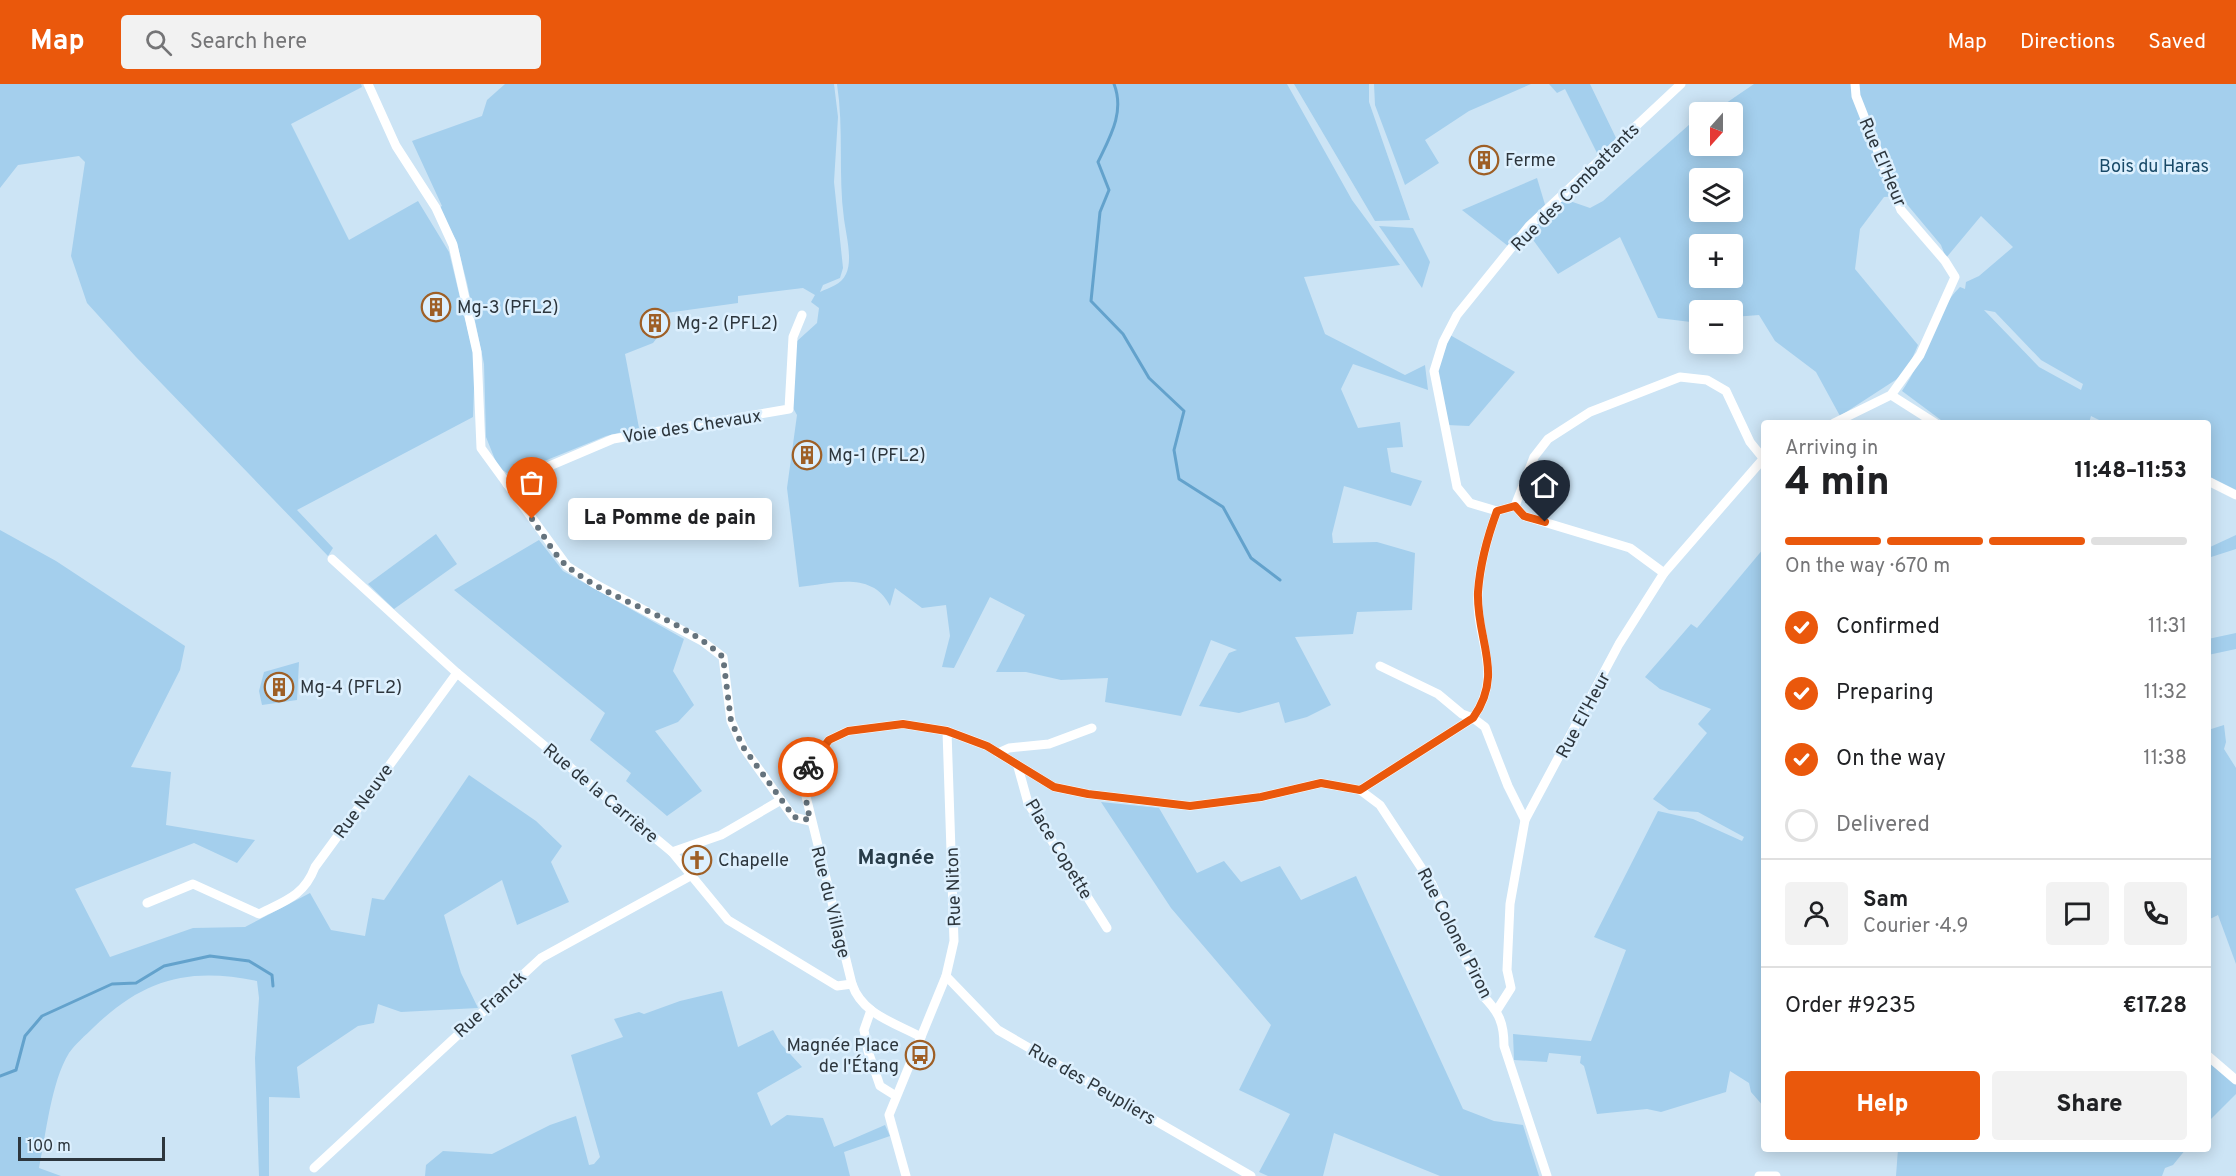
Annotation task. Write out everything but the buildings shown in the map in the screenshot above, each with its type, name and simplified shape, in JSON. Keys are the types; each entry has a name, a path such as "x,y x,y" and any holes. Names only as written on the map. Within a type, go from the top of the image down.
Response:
{"street":[{"name":"Rue des Combattants","path":"1497,511 1470,503 1457,487 1434,371 1443,342 1457,315 1529,226 1681,84"},
{"name":"Rue El'Heur","path":"1840,420 1891,395 1920,355 1955,277 1945,261 1901,210 1856,96 1855,84"},
{"path":"372,86 396,146 436,208 453,245 477,352 482,448 507,484"},
{"name":"Voie des Chevaux","path":"507,484 613,439 789,409 793,337 802,315"},
{"path":"1515,506 1534,457 1548,439 1590,412 1680,377 1707,380 1726,391 1750,442 1761,456"},
{"path":"1891,395 1930,420"},
{"name":"Rue El'Heur","path":"1497,1010 1511,988 1507,970 1510,904 1525,820 1620,644 1664,573 1761,460"},
{"path":"2211,482 2236,495"},
{"name":"Rue du Village","path":"507,484 567,566 595,584 702,641 723,657 731,721 743,747 794,817 810,820"},
{"path":"1360,790 1473,718 1482,706 1490,672 1481,633 1478,594 1485,545 1497,511 1515,506"},
{"path":"1515,506 1524,516 1630,548 1664,573"},
{"name":"Rue de la Carrière","path":"332,559 457,673 672,852 728,920 837,986 852,984"},
{"path":"1380,666 1438,694 1462,714 1473,718 1485,727 1508,786 1525,820"},
{"name":"Rue Neuve","path":"147,903 194,884 259,914 301,892 309,883 315,867 457,673"},
{"name":"Rue Colonel Piron","path":"829,740 848,731 903,724 947,731 998,753 1054,787 1190,806 1261,797 1321,783 1360,790 1380,805 1432,884 1483,996 1497,1010 1504,1024 1504,1046 1547,1176"},
{"path":"998,753 1009,748 1049,744 1092,728"},
{"name":"Rue Niton","path":"906,1176 889,1115 946,976 954,941 947,731"},
{"name":"Rue du Village","path":"829,740 803,773 810,820 852,984"},
{"name":"Place Copette","path":"1018,767 1028,803 1107,928"},
{"path":"672,852 721,835 781,800"},
{"name":"Rue Franck","path":"314,1168 541,958 692,875"},
{"name":"Rue des Peupliers","path":"946,976 998,1030 1251,1176"},
{"path":"852,984 861,1003 921,1037"},
{"path":"871,1010 864,1030 868,1052 880,1086 896,1096"},
{"path":"2211,1059 2236,1080"},
{"path":"1759,1176 1776,1176"}],"green space":[{"path":"0,84 361,84 362,87 291,124 349,240 418,201 449,252 475,360 473,417 297,510 333,548 328,556 87,303 71,256 85,162 79,156 18,165 0,188"},
{"path":"505,84 834,84 838,117 834,182 843,268 840,278 823,285 820,292 841,281 846,274 849,262 842,202 837,84 1287,84 1352,200 1400,265 1304,277 1325,334 1405,375 1425,365 1428,390 1353,364 1341,389 1358,428 1400,422 1403,447 1387,448 1391,472 1422,481 1411,506 1344,486 1332,534 1333,543 1377,542 1415,553 1412,610 1357,612 1353,634 1295,637 1331,705 1307,717 1285,723 1279,702 1239,713 1199,706 1229,653 1237,650 1211,640 1181,716 1105,702 1108,678 1061,680 1026,672 996,672 1025,615 990,597 954,668 942,667 950,636 946,605 922,608 895,588 890,606 873,587 862,583 838,582 799,587 787,488 797,415 793,408 796,342 817,323 819,308 811,302 815,295 803,288 738,296 738,303 659,314 664,329 653,343 625,354 639,428 606,436 510,475 498,467 486,437 484,364 456,240 438,208 442,206 412,141 482,116 487,100"},
{"path":"1294,84 1369,84 1369,102 1410,220 1375,221"},
{"path":"1374,84 1531,84 1469,111 1425,140 1439,163 1405,185 1375,105"},
{"path":"1549,84 1590,84 1617,140 1599,157 1565,89 1557,93"},
{"name":"Bois du Haras","path":"1754,84 2236,84 2236,492 2211,478 2211,420 2099,420 2091,416 2090,420 1941,420 1902,391 1917,365 1935,323 1950,298 1960,287 1965,289 1966,282 1979,276 2013,247 1981,216 1946,258 1941,245 1900,196 1884,197 1860,229 1855,269 1918,345 1908,368 1897,379 1840,416 1816,372 1775,341 1759,315 1743,316 1743,300 1689,300 1689,322 1658,318 1620,237 1558,274 1528,233 1564,199 1590,208 1603,201 1689,125 1689,156 1743,156 1743,102 1728,102","holes":["1984,310 1995,312 2041,360 2083,384 2081,390 2039,367"]},
{"path":"1537,178 1546,208 1508,246 1462,210"},
{"path":"1379,226 1413,228 1430,262 1422,288"},
{"path":"1450,335 1515,372 1469,426 1447,425 1437,369"},
{"path":"0,530 56,561 185,646 180,670 131,767 171,772 166,825 255,840 237,863 194,843 75,889 110,957 193,928 245,927 310,893 331,930 365,936 372,898 384,900 469,775 536,821 562,846 551,862 569,902 517,925 502,880 444,915 461,973 478,1008 401,1012 378,1004 374,1023 358,1026 297,1067 300,1098 269,1097 269,1176 259,1176 255,1058 259,998 257,981 210,976 169,981 150,988 113,1011 84,1036 69,1053 58,1079 39,1168 61,1176 0,1176"},
{"path":"436,534 457,564 394,609 368,584"},
{"path":"2236,535 2236,549 2211,557 2211,547"},
{"path":"539,540 563,571 684,639 673,671 694,705 678,722 655,731 702,791 667,816 626,781 631,773 590,740 605,713 454,590"},
{"path":"1761,552 1761,1104 1751,1092 1749,1083 1730,1071 1726,1092 1661,1112 1647,1109 1597,1114 1584,1066 1580,1063 1581,1056 1549,1053 1547,1062 1514,1060 1513,1034 1591,1041 1626,950 1594,937 1658,811 1693,819 1742,841 1744,837 1698,812 1669,810 1653,799 1707,733 1698,724 1711,709 1660,689 1645,677 1691,624 1697,628"},
{"path":"2236,633 2236,649 2211,654 2211,638"},
{"path":"299,662 297,700 262,705 259,691 264,672"},
{"path":"2224,725 2226,742 2224,749 2236,768 2236,964 2218,915 2211,918 2211,729"},
{"path":"1101,802 1159,808 1197,873 1224,861 1241,882 1280,866 1301,900 1356,876 1463,1109 1494,1121 1523,1125 1539,1176 1440,1176 1334,1133 1323,1176 1268,1176 1259,1172 1290,1114 1239,1090 1271,1025 1171,908"},
{"path":"722,991 738,1047 773,1030 781,1044 802,1067 757,1093 771,1126 787,1115 823,1118 834,1147 885,1125 890,1136 844,1152 850,1176 425,1176 426,1165 443,1151 492,1154 550,1125 576,1116 589,1165 594,1164 600,1157 571,1055 623,1037 614,1019 639,1012 644,1014 680,1001"},
{"path":"2211,1062 2236,1084 2236,1094 2211,1119"},
{"path":"1898,1152 2184,1152 2173,1165 2165,1168 2162,1176 1896,1176"}],"waterway":[{"path":"1114,84 1118,104 1115,124 1098,162 1109,190 1100,212 1091,301 1123,334 1149,378 1184,411 1174,450 1179,479 1223,507 1251,558 1280,580"},
{"path":"0,1076 16,1070 25,1036 42,1016 112,984 136,983 164,966 210,956 249,961 272,975 273,986"}],"way so far":[{"path":"532,519 567,566 595,584 702,641 723,657 731,721 743,747 794,817 810,820 802,780 803,773 808,767"}],"place":[{"name":"Ferme","path":"1484,160"},
{"name":"Mg-3 (PFL2)","path":"436,307"},
{"name":"Mg-2 (PFL2)","path":"655,323"},
{"name":"Mg-1 (PFL2)","path":"807,455"},
{"name":"La Pomme de pain","path":"532,519"},
{"name":"Mg-4 (PFL2)","path":"279,687"},
{"name":"Chapelle","path":"697,860"},
{"name":"Magnée Place de l'Étang","path":"920,1055"}],"district":[{"name":"Magnée","path":"896,857"}],"route":[{"path":"808,767 829,740 848,731 903,724 947,731 987,746 1054,787 1088,794 1190,806 1261,797 1321,783 1343,785 1360,790 1473,718 1482,706 1490,672 1481,633 1478,594 1485,545 1497,511 1515,506 1524,516 1545,522"}]}
